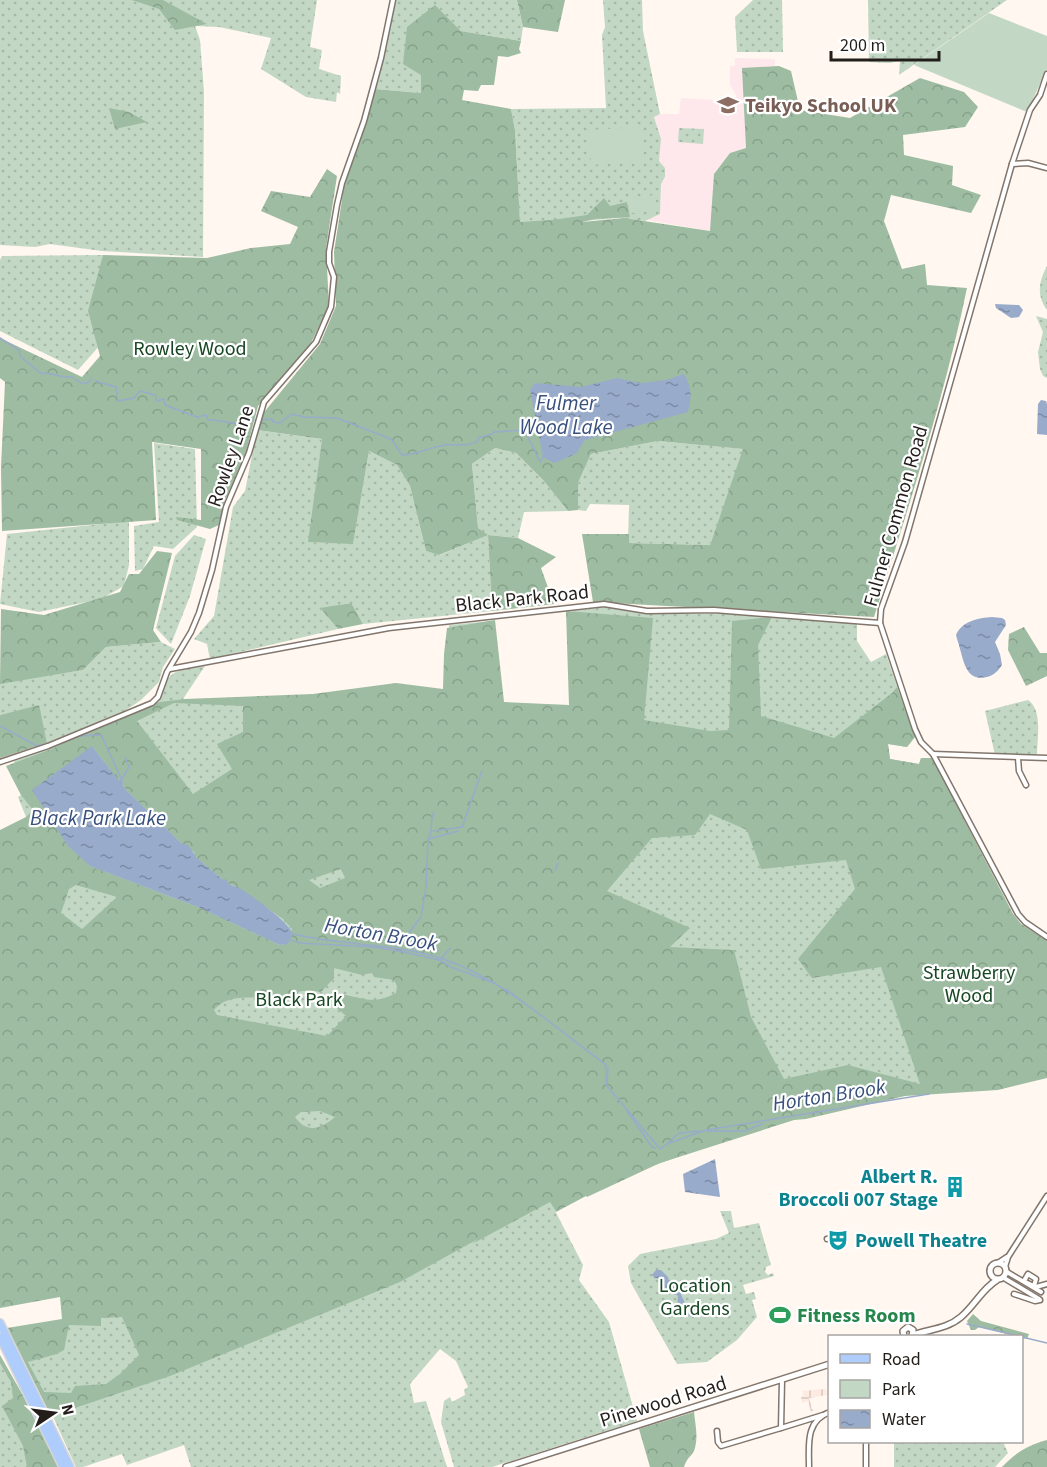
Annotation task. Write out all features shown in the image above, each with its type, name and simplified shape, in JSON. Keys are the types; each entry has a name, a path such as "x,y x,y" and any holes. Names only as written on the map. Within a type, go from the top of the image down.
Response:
{"main road":[{"path":"0,1323 70,1467"},
{"path":"0,1337 63,1467"}],"street":[{"name":"Rowley Lane","path":"0,762 48,746 149,705 158,697 164,677 191,633 199,613 212,570 226,507 249,453 264,402 316,342 331,307 334,277 329,263 329,252 337,205 342,183 366,117 393,0"},
{"name":"Fulmer Common Road","path":"1047,74 1040,94 1030,110 1012,164 904,542 881,609 880,623 921,742 933,754 1018,914 1047,937"},
{"path":"1012,164 1028,163 1047,168"},
{"name":"Black Park Road","path":"170,669 389,628 604,604 647,611 714,610 880,623"},
{"path":"933,754 1047,758"},
{"path":"1018,758 1019,771 1026,785"},
{"path":"916,1335 930,1332 959,1318 987,1285 997,1280 1005,1272 1008,1257 1047,1196"},
{"path":"827,1239 843,1235"},
{"path":"987,1285 991,1267 1008,1257"},
{"path":"998,1263 1005,1272 1040,1299 1035,1301 1014,1294"},
{"path":"1005,1272 1041,1292"},
{"path":"990,1274 997,1280"},
{"path":"1021,1281 1028,1274 1036,1279 1034,1286"},
{"path":"1021,1281 1034,1286 1047,1284"},
{"path":"903,1335 904,1328 911,1327 930,1332"},
{"path":"911,1327 914,1331 912,1335"},
{"path":"0,1349 9,1357"},
{"name":"Pinewood Road","path":"506,1467 828,1365"},
{"path":"781,1428 782,1380"},
{"path":"717,1431 718,1442 721,1446 828,1413"},
{"path":"809,1467 809,1433 817,1419 823,1415"},
{"path":"798,1423 805,1426 809,1433"},
{"path":"866,1443 866,1467"}],"shaded area":[{"name":"Teikyo School UK","path":"735,58 775,59 774,141 730,153 714,174 711,231 646,220 660,214 661,184 665,177 665,168 659,161 661,139 654,117 660,114 679,114 681,98 736,101 736,95 730,85 730,66 735,66"},
{"path":"826,1389 827,1395 809,1398 813,1411 811,1412 808,1401 802,1403 802,1391"}],"green space":[{"path":"0,0 317,0 310,47 322,50 319,69 341,76 340,94 337,92 336,102 306,97 261,69 271,38 219,27 195,26 200,40 204,92 203,257 102,251 50,244 35,247 0,245"},
{"path":"132,0 163,0 207,24 175,30 159,9"},
{"path":"396,0 517,0 523,27 521,41 461,31 435,6 421,75 421,93 375,89"},
{"path":"517,0 565,0 558,32 523,27"},
{"path":"603,0 642,0 643,31 660,114 654,117 661,139 659,161 665,168 665,177 661,184 660,214 645,221 618,218 520,226 515,130 511,109 606,108 602,35 605,27"},
{"path":"753,0 782,0 783,52 737,52 735,17"},
{"path":"868,0 1007,0 899,75 900,61 869,62"},
{"path":"435,5 461,31 521,41 519,49 521,53 508,57 498,56 494,85 481,85 478,91 464,90 462,100 511,109 515,130 520,222 587,215 604,198 610,206 627,202 630,217 582,222 624,218 710,231 714,174 730,153 746,148 742,68 779,66 791,71 800,110 850,118 920,78 964,92 978,107 965,127 903,135 904,155 953,166 952,185 981,195 971,213 891,195 884,221 902,269 925,264 927,285 967,288 936,412 874,617 593,602 582,534 629,534 629,543 710,545 743,449 658,441 591,454 578,483 578,510 568,511 543,480 516,453 495,448 472,464 478,528 488,535 439,555 426,551 410,486 397,465 369,451 353,544 308,542 322,439 257,430 261,416 320,344 336,306 334,252 345,180 361,124 375,89 421,93 421,75 403,64 407,27"},
{"path":"989,13 1047,36 1047,69 1027,112 914,65"},
{"path":"109,108 129,112 147,122 115,129"},
{"path":"642,127 644,161 591,165 588,130"},
{"path":"679,128 704,129 703,144 678,142"},
{"name":"Rowley Wood","path":"327,169 337,176 326,248 329,306 308,349 258,406 243,463 225,500 219,525 210,529 177,520 176,517 201,520 201,449 152,442 156,520 2,531 1,467 5,382 0,378 0,338 82,377 100,356 88,311 103,255 207,258 251,248 290,244 298,227 261,211 271,191 310,197"},
{"path":"655,195 657,211 631,213 630,198"},
{"path":"103,255 92,313 101,344 78,370 0,331 0,260 2,256"},
{"path":"1047,266 1047,310 1041,299 1040,288"},
{"path":"1036,316 1047,319 1047,378 1043,376 1040,369 1038,352 1043,332"},
{"path":"257,430 322,439 309,542 353,543 369,451 397,465 410,486 426,551 440,555 487,535 478,528 472,464 495,448 516,453 543,480 568,511 524,512 518,538 488,535 492,611 363,624 350,603 321,609 338,629 210,659 207,644 194,639 214,616 233,507 245,491"},
{"path":"658,441 744,449 710,545 628,543 629,505 590,504 586,511 578,510 578,483 591,454"},
{"path":"154,443 195,449 197,527 173,549 154,546 143,569 135,571 134,526 159,522"},
{"path":"129,521 129,565 124,586 101,599 39,612 0,604 7,534"},
{"path":"194,535 206,539 190,596 171,644 156,628 175,556"},
{"path":"488,535 518,538 556,557 541,568 554,604 492,611"},
{"path":"157,551 172,553 153,630 161,642 106,647 83,670 0,684 1,609 44,615 120,592 129,574 139,574"},
{"path":"351,603 363,624 338,629 320,608"},
{"name":"Black Park","path":"606,607 650,614 730,614 857,624 857,641 871,662 886,654 915,737 907,747 888,744 890,759 919,764 921,758 932,758 1013,914 1021,924 1047,941 1047,1077 906,1095 782,1119 551,1203 583,1265 579,1280 609,1322 637,1421 492,1467 454,1467 441,1422 444,1401 450,1397 452,1402 465,1395 464,1390 468,1387 456,1361 440,1349 410,1384 414,1403 426,1401 447,1467 191,1467 184,1445 127,1465 122,1454 83,1467 76,1467 28,1362 64,1320 26,817 18,797 23,796 14,761 157,707 168,679 172,675 183,670 205,666 183,699 447,696 449,625 492,621 498,706 575,710 573,611"},
{"name":"Black Park","path":"566,611 653,618 644,720 710,731 729,730 732,621 772,617 758,645 761,716 834,738 897,687 915,737 907,747 888,744 890,759 919,764 921,758 932,758 1013,914 1021,924 1047,941 1047,1078 998,1090 905,1096 794,1120 660,1163 556,1212 550,1202 400,1282 170,1376 51,1416 7,1328 62,1319 60,1297 0,1308 0,830 26,817 33,810 21,795 6,766 54,748 90,729 152,703 185,699 313,694 396,683 443,689 447,628 495,620 504,702 569,705","holes":["174,703 243,706 243,732 217,744 232,769 193,794 137,721","92,746 127,791 181,843 194,852 197,858 227,883 237,887 283,919 292,929 288,944 280,945 198,907 90,866 85,859","710,814 747,830 761,869 846,860 855,889 798,959 812,978 881,967 920,1084 848,1065 784,1079 751,1017 734,950 670,947 690,928 607,891 652,838 695,835","341,869 345,878 320,888 309,880","76,885 117,897 82,929 61,913 69,889","334,968 362,975 372,973 374,977 394,980 397,986 396,993 374,1000 339,994 335,999 337,1008 346,1016 327,1036 217,1015 214,1010 220,1004 236,998 270,998 303,991 321,992 334,978","320,1111 335,1117 314,1128 304,1126 295,1117 301,1112","122,1317 139,1355 106,1384 75,1386 71,1393 44,1392 28,1362 64,1350 69,1325 101,1326 101,1318"]},
{"path":"1024,627 1040,653 1047,653 1047,676 1026,686 1008,650 1009,634"},
{"path":"161,642 175,649 163,667 159,682 141,700 126,710 47,743 38,706 0,715 0,683 83,670 106,647"},
{"path":"1028,700 1036,711 1037,755 995,755 985,711"},
{"path":"39,705 47,743 0,758 0,715"},
{"name":"Location Gardens","path":"720,1211 731,1211 734,1228 759,1223 771,1265 766,1267 765,1272 768,1275 773,1273 774,1276 743,1285 746,1294 754,1292 756,1299 752,1300 757,1317 737,1340 707,1362 677,1364 631,1283 628,1266 640,1254 716,1239 729,1233"},
{"path":"973,1314 981,1321 1029,1334 1027,1339 1023,1338 1023,1335 1011,1335 979,1327 971,1330 967,1321"},
{"path":"0,1355 59,1467 27,1467 23,1446 2,1406 13,1398 11,1382 0,1363"},
{"path":"0,1358 58,1467 0,1467"},
{"path":"694,1412 696,1441 694,1451 684,1467 650,1467 639,1429"},
{"path":"1047,1440 1047,1467 1002,1467 1022,1450"},
{"path":"894,1443 1003,1443 1008,1453 995,1467 894,1467"}],"water":[{"path":"995,304 1019,305 1023,310 1019,317 1011,318 996,308"},
{"name":"Fulmer Wood Lake","path":"684,374 690,392 688,412 585,440 576,454 554,463 543,457 530,390 535,383 581,387 617,378 641,383 666,380"},
{"path":"1041,400 1046,401 1047,404 1047,435 1037,434 1038,404"},
{"path":"992,617 1005,620 1006,625 995,642 1002,665 989,676 975,677 965,665 956,635 966,623"},
{"name":"Black Park Lake","path":"92,746 127,791 181,843 188,845 197,858 222,879 250,895 285,923 293,934 288,944 280,945 198,907 90,866 68,846 32,790"},
{"path":"715,1159 720,1197 685,1192 683,1174"},
{"path":"656,1270 661,1270 668,1277 670,1285 677,1286 685,1303 682,1310 688,1314 699,1310 701,1311 699,1316 692,1317 675,1310 673,1306 677,1304 678,1297 663,1290 663,1279 652,1275"}],"waterway":[{"path":"0,338 19,350 20,356 40,373 72,377 81,383 87,383 92,379"},
{"path":"95,381 116,387 118,401 134,398 140,391 155,395 157,401 164,399 165,405 197,417 206,415 208,420 245,423"},
{"path":"260,420 272,419 273,422 280,423 292,414 304,417 337,418 392,440 402,455 445,445 471,444 478,441 478,438 494,432 525,430 540,462 543,457"},
{"path":"250,421 254,420"},
{"name":"Horton Brook","path":"0,726 37,746 51,743"},
{"name":"Horton Brook","path":"67,740 79,736 101,735 122,784"},
{"path":"120,782 129,767 125,757"},
{"path":"433,831 462,827 482,771"},
{"path":"398,947 421,917 426,887 428,840 434,812"},
{"path":"429,839 458,831"},
{"path":"555,871 558,863"},
{"name":"Horton Brook","path":"293,934 425,954 465,968 507,991 605,1064 607,1086 660,1149 667,1144 706,1130 929,1094"},
{"name":"Horton Brook","path":"292,940 299,943 374,947 404,952 439,960 451,967 494,983"},
{"path":"412,950 414,940"},
{"path":"441,959 450,948"},
{"name":"Horton Brook","path":"506,989 524,1003"},
{"name":"Horton Brook","path":"606,1066 608,1068 607,1084"},
{"name":"Horton Brook","path":"627,1111 655,1148"},
{"path":"707,1131 745,1131 762,1124"},
{"path":"669,1142 679,1133 700,1131"},
{"path":"967,1324 1015,1335"},
{"path":"1023,1337 1047,1343"}],"place":[{"name":"Teikyo School UK","path":"728,105"},
{"name":"Albert R. Broccoli 007 Stage","path":"955,1187"},
{"name":"Powell Theatre","path":"838,1240"},
{"name":"Fitness Room","path":"780,1315"}],"park label":[{"name":"Strawberry Wood","path":"969,984"}]}
